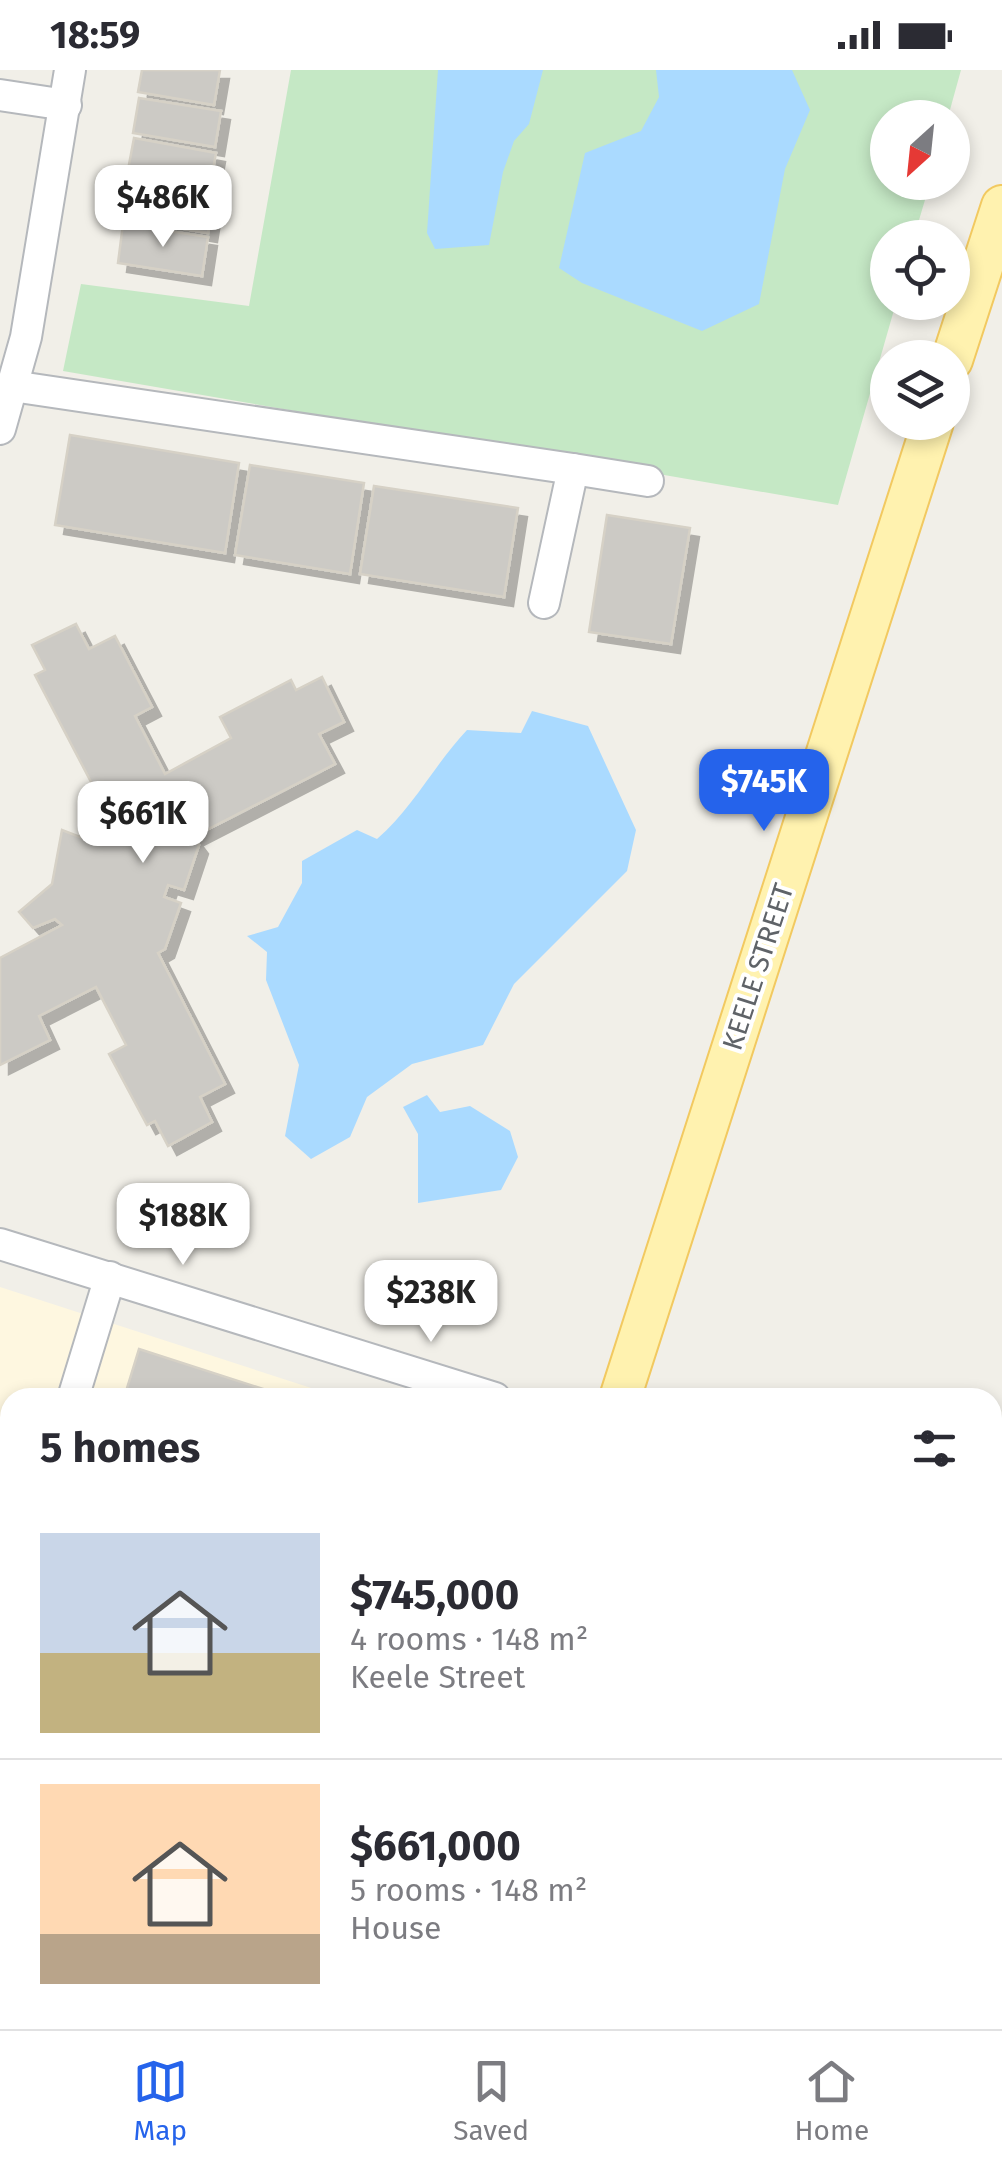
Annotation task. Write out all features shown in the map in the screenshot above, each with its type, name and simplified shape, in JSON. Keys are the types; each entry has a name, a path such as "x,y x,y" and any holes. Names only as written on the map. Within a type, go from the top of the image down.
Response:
{"main road":[{"path":"958,340 1002,206"},
{"name":"KEELE STREET","path":"623,1388 926,440"}],"street":[{"path":"0,429 26,337 70,70"},
{"path":"0,95 66,105"},
{"path":"12,386 648,481"},
{"path":"544,603 574,469"},
{"path":"0,1244 462,1388"},
{"path":"76,1388 110,1277"}],"shaded area":[{"path":"0,1287 311,1388 0,1388"}],"green space":[{"path":"291,70 961,70 953,100 870,100 870,200 925,200 919,220 870,220 870,320 891,320 885,340 870,340 870,394 838,505 63,371 81,284 249,306"}],"water":[{"path":"438,70 543,70 529,124 514,141 503,172 489,245 435,249 427,233"},
{"path":"656,70 792,70 810,110 785,169 759,304 702,331 582,283 559,268 585,153 641,131 659,97"},
{"path":"532,711 588,726 636,830 627,871 514,984 483,1045 412,1064 367,1097 350,1137 311,1159 285,1136 299,1065 266,980 267,952 247,936 278,927 302,883 302,861 357,830 377,839 402,814 467,730 521,733"},
{"path":"427,1095 440,1112 470,1106 510,1131 518,1157 501,1190 418,1203 418,1134 403,1107"}],"building":[{"path":"142,70 220,70 214,105 138,92"},
{"path":"139,98 221,111 215,147 133,133"},
{"path":"134,138 216,153 209,191 127,175"},
{"path":"128,182 214,196 208,233 122,218"},
{"path":"123,224 208,237 202,276 118,263"},
{"path":"70,435 239,463 225,553 55,525"},
{"path":"250,465 364,483 350,574 235,555"},
{"path":"374,486 518,508 504,597 360,574"},
{"path":"607,515 690,528 671,644 589,632"},
{"path":"76,624 89,649 115,636 152,707 135,716 165,774 231,738 220,717 291,680 296,690 322,677 344,722 319,734 335,764 193,837 199,845 184,890 168,885 164,897 181,903 165,949 158,953 225,1084 200,1097 212,1122 168,1146 155,1121 147,1125 109,1054 126,1045 96,987 39,1016 50,1040 0,1065 0,958 62,925 55,919 33,928 19,912 52,884 62,830 80,837 90,804 102,803 35,675 45,670 32,645"},
{"path":"139,1349 260,1388 127,1388"}]}
